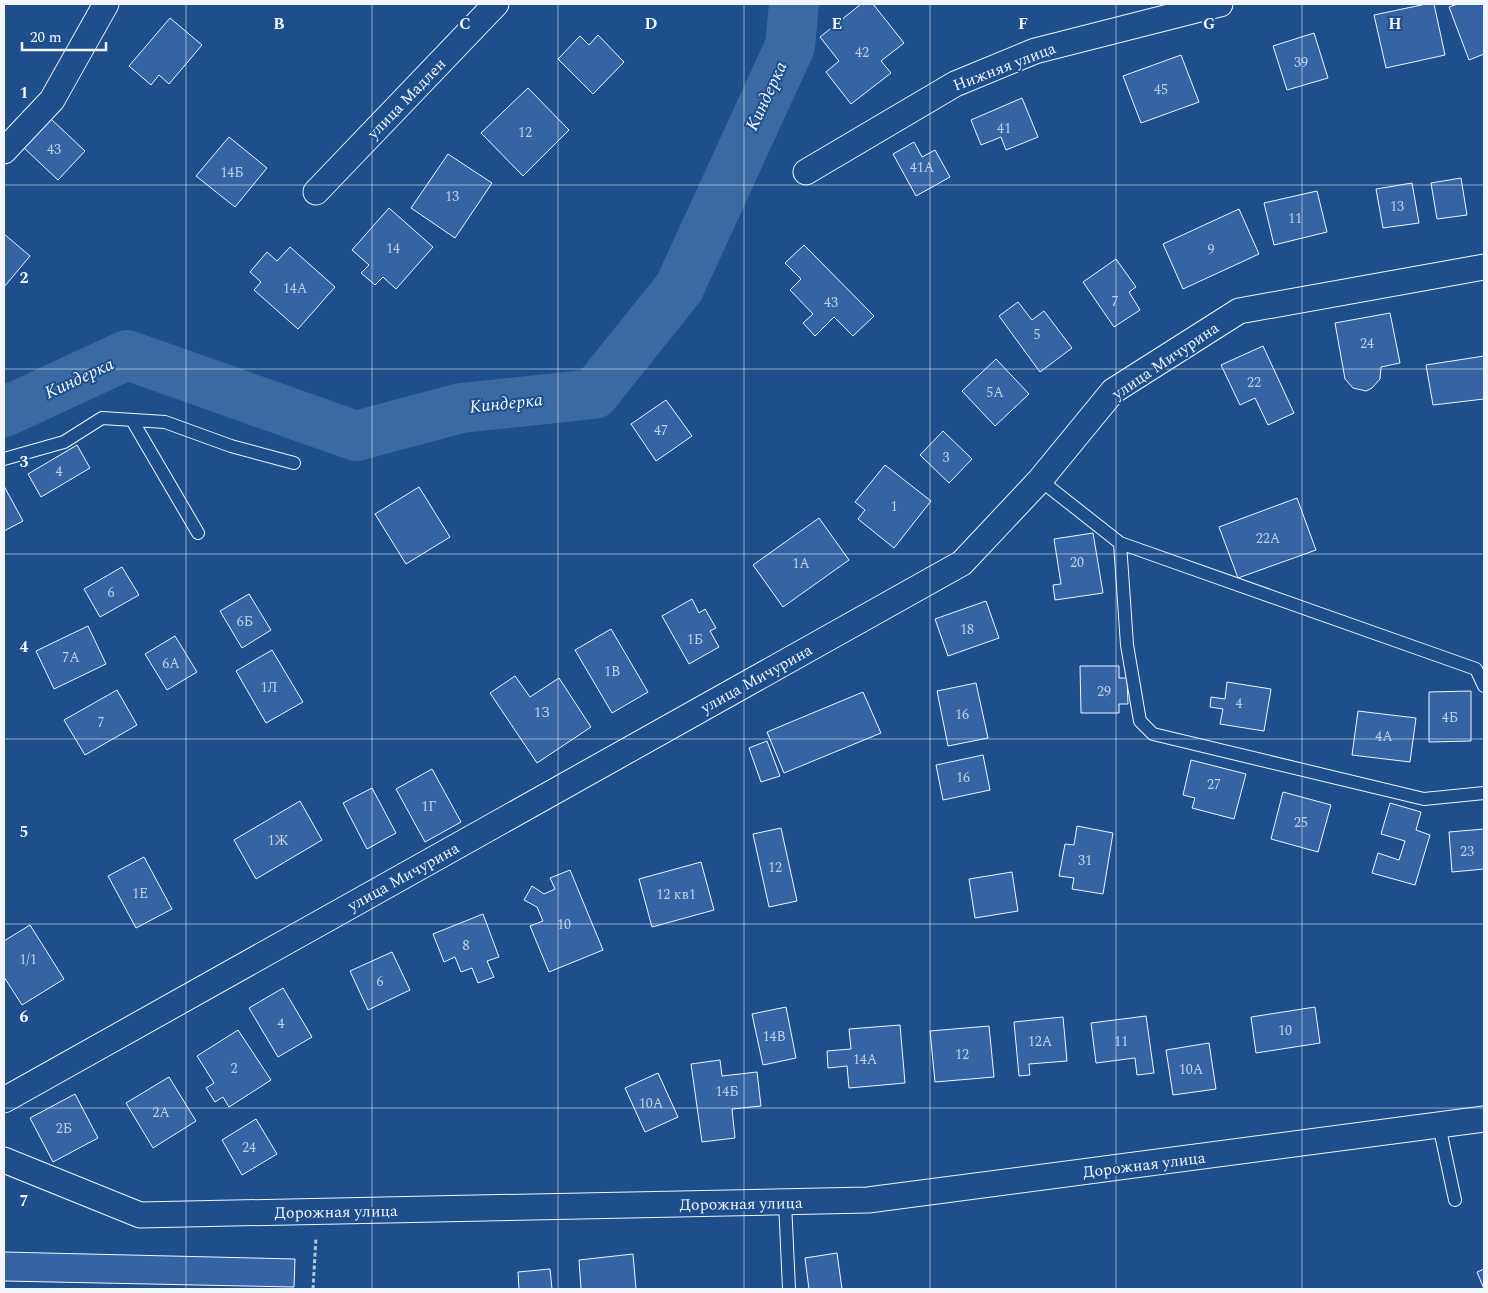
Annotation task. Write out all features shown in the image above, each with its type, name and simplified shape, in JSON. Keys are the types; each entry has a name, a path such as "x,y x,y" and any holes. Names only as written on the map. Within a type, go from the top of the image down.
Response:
{"street":[{"path":"4,151 52,100 106,4"},
{"name":"улица Мадлен","path":"316,192 496,4"},
{"name":"Нижняя улица","path":"806,172 955,84 1035,50 1220,4"},
{"name":"улица Мичурина","path":"4,1100 962,563 1040,480 1113,391 1239,311 1484,267"},
{"name":"Дорожная улица","path":"4,1160 140,1215 868,1200 1484,1119"}],"lane":[{"path":"4,459 64,442 102,418 165,422 231,446 294,463"},
{"path":"132,420 198,533"},
{"path":"1040,480 1120,543 1476,669 1484,686"},
{"path":"1120,543 1127,645 1140,721 1153,734 1424,799 1484,793"},
{"path":"1439,1125 1455,1200"},
{"path":"785,1202 790,1289"}],"path":[{"path":"313,1289 317,1212"}],"building":[{"path":"861,4 873,4 904,43 881,61 891,73 851,104 826,72 839,61 820,37"},
{"path":"1434,4 1445,55 1386,68 1374,15"},
{"path":"1458,4 1484,4 1484,54 1469,60 1449,7"},
{"path":"170,18 202,45 169,84 159,75 151,85 129,66"},
{"path":"1314,33 1328,78 1287,90 1273,46"},
{"path":"598,35 624,62 593,94 558,59 580,36 589,45"},
{"path":"1181,55 1199,102 1141,123 1123,76"},
{"path":"528,88 569,130 523,176 481,133"},
{"path":"1022,98 1038,137 1006,150 1001,137 981,145 971,120"},
{"path":"50,118 85,151 58,180 23,147"},
{"path":"229,137 267,168 235,207 196,176"},
{"path":"914,142 922,157 935,150 950,177 916,196 893,154"},
{"path":"448,154 492,183 455,238 411,208"},
{"path":"1461,178 1467,215 1437,219 1431,183"},
{"path":"1412,183 1419,223 1383,228 1376,189"},
{"path":"1317,191 1327,232 1274,245 1264,203"},
{"path":"389,208 433,247 396,289 383,277 375,285 361,273 369,265 352,250"},
{"path":"1239,209 1259,254 1183,289 1163,244"},
{"path":"4,234 30,256 4,287"},
{"path":"804,245 874,316 853,336 834,317 815,336 803,323 813,314 790,290 801,279 785,263"},
{"path":"290,247 335,287 298,329 254,290 261,282 250,272 267,252 277,261"},
{"path":"1116,259 1136,287 1129,292 1140,310 1114,327 1083,282"},
{"path":"1018,302 1032,320 1044,311 1072,348 1040,372 999,316"},
{"path":"1390,313 1400,363 1381,367 1380,379 1372,388 1366,391 1353,388 1345,379 1335,323"},
{"path":"1263,346 1294,413 1268,425 1255,398 1240,405 1221,365"},
{"path":"1484,356 1484,399 1433,405 1426,365"},
{"path":"996,359 1029,394 995,426 962,391"},
{"path":"666,400 692,436 656,461 631,424"},
{"path":"943,431 972,459 949,483 920,455"},
{"path":"77,445 90,468 41,497 28,474"},
{"path":"885,465 931,501 894,548 858,519 865,510 855,502"},
{"path":"4,486 23,521 4,531"},
{"path":"419,487 450,537 406,564 375,514"},
{"path":"1297,498 1316,550 1238,578 1219,527"},
{"path":"819,518 849,560 783,607 753,565"},
{"path":"1093,533 1103,593 1055,600 1053,585 1061,584 1054,539"},
{"path":"122,567 139,595 100,617 84,589"},
{"path":"249,594 271,630 242,648 220,611"},
{"path":"692,599 699,613 705,609 716,628 710,631 719,647 689,664 662,616"},
{"path":"986,601 999,638 948,656 935,619"},
{"path":"88,626 106,664 54,689 36,651"},
{"path":"611,629 648,692 612,713 575,650"},
{"path":"175,636 197,672 167,690 145,654"},
{"path":"272,650 303,702 266,723 236,671"},
{"path":"1080,666 1119,666 1119,678 1127,678 1128,704 1119,704 1119,713 1081,713"},
{"path":"515,676 530,697 559,678 591,727 537,763 490,693"},
{"path":"1227,682 1271,689 1264,731 1220,724 1223,709 1210,707 1211,697 1225,699"},
{"path":"976,683 988,738 948,746 937,691"},
{"path":"117,690 137,725 85,755 64,720"},
{"path":"1471,691 1471,741 1429,742 1429,692"},
{"path":"863,692 881,733 784,773 767,732"},
{"path":"1358,711 1416,718 1410,762 1352,755"},
{"path":"767,741 780,776 761,782 749,748"},
{"path":"983,755 990,790 943,800 936,765"},
{"path":"1191,760 1246,774 1234,819 1192,808 1195,798 1183,795"},
{"path":"432,769 461,822 425,842 396,789"},
{"path":"372,788 396,833 367,849 343,803"},
{"path":"1283,792 1331,805 1318,852 1271,839"},
{"path":"300,801 322,840 256,879 234,840"},
{"path":"1390,803 1421,812 1416,830 1430,835 1415,885 1372,873 1378,853 1399,860 1405,841 1381,834"},
{"path":"1077,826 1113,833 1103,894 1072,889 1074,878 1059,876 1065,844 1074,845"},
{"path":"781,828 797,901 769,907 753,834"},
{"path":"1484,829 1484,869 1452,872 1449,832"},
{"path":"144,857 172,909 136,928 108,876"},
{"path":"701,862 714,910 652,927 639,879"},
{"path":"570,870 603,950 549,972 530,926 543,921 537,907 524,900 532,886 544,894 555,889 550,878"},
{"path":"1012,872 1018,911 975,918 969,879"},
{"path":"483,914 499,957 487,961 494,977 478,983 472,968 461,972 455,957 444,962 433,934"},
{"path":"30,925 64,979 22,1005 4,977 4,941"},
{"path":"392,952 410,990 368,1010 350,971"},
{"path":"283,988 312,1037 278,1057 249,1008"},
{"path":"786,1007 796,1058 763,1065 752,1014"},
{"path":"1315,1007 1320,1043 1256,1053 1251,1017"},
{"path":"1146,1016 1154,1073 1137,1075 1135,1058 1096,1063 1091,1023"},
{"path":"1063,1017 1067,1061 1029,1064 1030,1075 1019,1076 1014,1022"},
{"path":"900,1025 905,1083 849,1088 847,1066 828,1068 827,1051 851,1049 849,1029"},
{"path":"989,1026 994,1077 935,1082 930,1031"},
{"path":"238,1030 271,1080 229,1107 223,1097 215,1102 206,1088 214,1083 197,1056"},
{"path":"1209,1043 1216,1089 1173,1095 1166,1050"},
{"path":"720,1060 722,1076 757,1072 761,1106 732,1109 735,1138 702,1142 691,1064"},
{"path":"658,1073 678,1117 645,1132 625,1088"},
{"path":"169,1077 196,1121 153,1148 126,1103"},
{"path":"75,1094 98,1138 53,1162 30,1118"},
{"path":"256,1119 277,1154 242,1175 222,1140"},
{"path":"4,1252 295,1259 294,1287 4,1281"},
{"path":"837,1253 842,1289 809,1289 805,1258"},
{"path":"633,1254 636,1289 581,1289 579,1260"},
{"path":"550,1269 552,1289 519,1289 518,1272"},
{"path":"1484,1269 1484,1289 1477,1272"}],"waterway":[{"name":"Киндерка","path":"4,412 127,355 356,436 461,408 594,394 679,288 790,46 794,4"}]}
